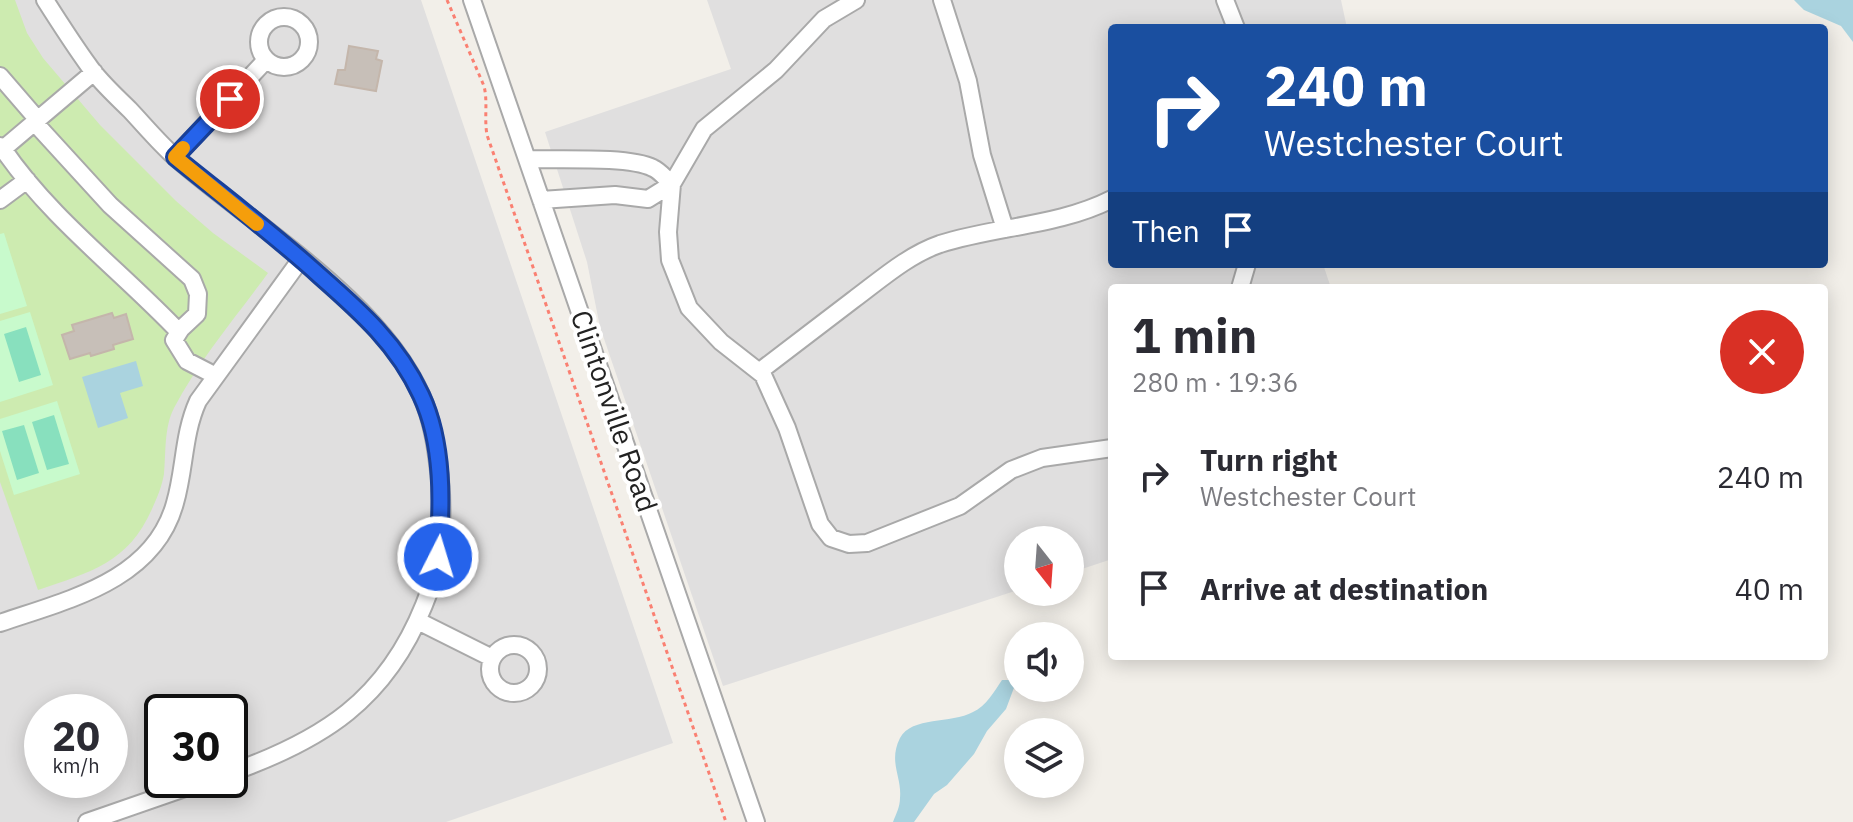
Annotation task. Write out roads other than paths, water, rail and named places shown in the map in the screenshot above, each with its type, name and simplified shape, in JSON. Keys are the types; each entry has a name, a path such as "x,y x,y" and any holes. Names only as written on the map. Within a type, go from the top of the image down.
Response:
{"street":[{"path":"45,0 94,72 175,157 301,259 381,332 423,397 434,439 442,505 432,586 418,621 374,689 343,718 283,752 248,766"},
{"name":"Clintonville Road","path":"472,0 756,822"},
{"path":"856,0 824,19 776,70 704,129 672,184 668,232 670,260 689,308 721,342 760,371 787,428 820,524 831,538 849,544 867,543 960,506 1011,470 1042,458 1108,449"},
{"path":"942,0 968,81 982,155 1005,229"},
{"path":"1225,0 1234,24"},
{"path":"175,157 266,60"},
{"path":"94,72 2,147 57,214 179,332"},
{"path":"0,76 110,205 192,279 198,294 197,314 174,340 187,361 216,376"},
{"path":"528,159 631,162 655,169 672,184"},
{"path":"0,200 27,180"},
{"path":"541,200 615,195 648,199 672,184"},
{"path":"760,371 895,268 937,245 1060,219 1108,201"},
{"path":"0,623 86,593 120,576 142,557 167,524 175,503 189,420 198,401 301,259"},
{"path":"418,621 492,658"},
{"path":"87,822 156,798"}],"water":[{"path":"1794,0 1853,0 1853,42 1841,26 1804,10"},
{"path":"136,361 143,386 120,393 128,418 98,428 82,377"},
{"path":"1004,680 1004,702 1009,702 1006,709 987,731 974,754 947,785 934,794 914,822 893,822 900,801 895,754 900,738 913,726 964,716 978,709"}]}
